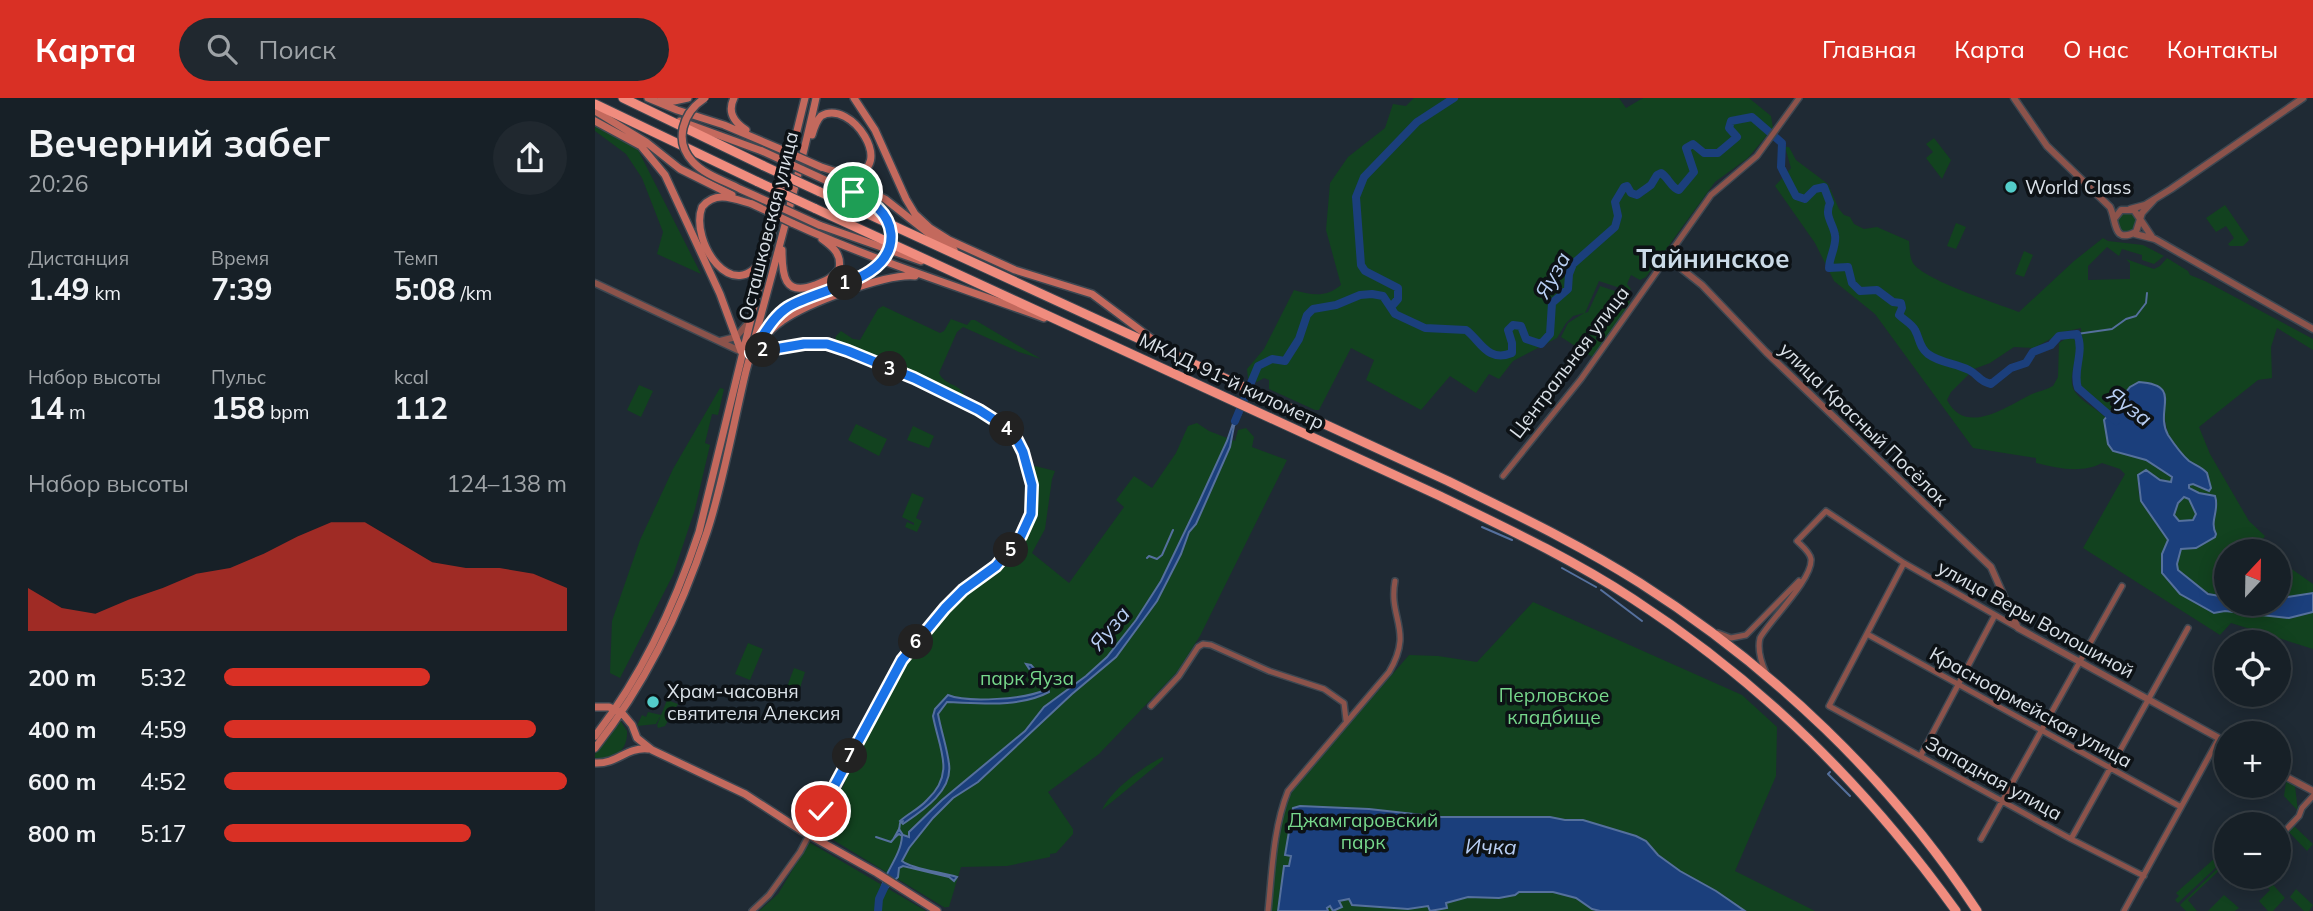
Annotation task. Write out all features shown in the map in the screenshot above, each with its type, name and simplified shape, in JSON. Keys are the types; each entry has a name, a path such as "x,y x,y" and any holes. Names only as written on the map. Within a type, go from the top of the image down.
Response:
{"highway":[{"name":"МКАД, 91-й километр","path":"622,98 1521,517 1640,583 1697,621 1769,679 1834,737 1914,827 1976,909"},
{"name":"МКАД, 91-й километр","path":"595,104 1523,537 1631,598 1734,671 1821,750 1901,838 1956,911"}],"main road":[{"path":"651,98 667,101 688,98"},
{"path":"651,98 765,141 827,169 869,190 949,240 1016,270 1092,295 1171,353"},
{"path":"705,98 689,111 682,131 687,154 693,163 719,179 819,225 950,271"},
{"path":"734,98 732,116 765,141"},
{"name":"Осташковская улица","path":"595,736 618,711 660,629 690,558 708,496 741,352 795,145 803,98"},
{"name":"Осташковская улица","path":"595,748 666,632 698,555 714,507 816,98"},
{"path":"854,98 876,130 906,199 915,214 930,228"},
{"path":"804,152 823,114 834,109 851,114 870,143 870,163 855,174 827,169"},
{"path":"595,111 646,142 680,169 813,233 879,261 969,290 1088,334"},
{"path":"651,112 762,151 866,199 884,214 890,228 889,251 879,265 855,279 790,306 775,318 751,353"},
{"path":"595,121 641,146 665,175 720,295 741,352"},
{"path":"752,204 726,197 713,197 705,202 699,213 699,227 710,253 719,267 727,273 741,276 749,274 759,264 771,239"},
{"path":"908,216 928,233 972,261"},
{"path":"784,232 782,268 786,282 796,289 811,287 829,279 839,269 839,255 834,248 813,233"},
{"path":"759,342 773,327 790,315 872,282 897,275 936,280"},
{"path":"595,707 618,711 632,725 636,738 652,750 745,794 937,911"},
{"path":"621,757 630,745 633,732"},
{"path":"595,763 610,763 638,748 652,750"}],"street":[{"name":"Центральная улица","path":"1503,476 1581,379 1711,195 1752,162 1777,132 1784,117 1799,98"},
{"path":"2014,98 2047,146 2108,206 2115,228 2126,236 2139,229 2142,213 2154,200 2303,98"},
{"path":"2114,219 2118,213 2154,200"},
{"path":"2108,206 2137,213 2155,239"},
{"path":"2133,234 2155,239 2313,329"},
{"name":"улица Красный Посёлок","path":"1668,258 1725,307 1766,352 1991,567 2018,628"},
{"path":"595,283 741,352 751,353 804,344 827,344 914,378 979,410 1004,426 1017,440 1023,452 1032,485 1031,514 1021,536 996,566 952,601 902,660 809,835 785,874 752,911"},
{"path":"717,341 736,337 749,322"},
{"name":"улица Веры Волошиной","path":"1804,577 1811,558 1808,551 1797,541 1826,511 1904,563 2214,735"},
{"path":"1867,634 1904,563"},
{"path":"1697,621 1722,635 1739,638 1752,631 1804,577"},
{"path":"1769,679 1761,661 1758,645 1760,638 1793,596 1804,577"},
{"path":"1268,911 1284,802 1294,783 1389,672 1401,649 1402,638 1393,588 1395,581"},
{"path":"1981,839 2122,586"},
{"path":"1921,755 1995,615"},
{"path":"2071,839 2188,628"},
{"name":"Красноармейская улица","path":"1867,634 2181,807"},
{"name":"Западная улица","path":"1867,634 1829,706 2071,839 2144,876"},
{"path":"1151,706 1179,676 1198,647 1203,644 1211,645 1269,671 1324,689 1343,703 1357,708"},
{"path":"1343,703 1346,720"},
{"path":"2125,911 2214,747"},
{"path":"2291,780 2313,794 2291,824"}],"green space":[{"path":"1414,98 1619,98 1626,108 1643,98 1749,98 1771,116 1773,128 1748,158 1715,182 1646,277 1640,280 1631,275 1627,284 1631,289 1629,291 1599,281 1585,313 1588,312 1600,286 1624,294 1631,303 1594,358 1561,337 1568,323 1584,313 1573,316 1557,338 1513,361 1499,379 1489,374 1476,393 1450,376 1421,410 1366,380 1374,360 1351,348 1319,410 1315,410 1269,389 1269,380 1264,378 1257,382 1248,378 1247,369 1264,349 1294,290 1318,294 1330,292 1341,285 1326,230 1330,183 1348,157 1385,128 1393,104 1406,106"},
{"path":"595,126 636,146 701,274 657,254 663,232 642,178 626,154 595,131"},
{"path":"1934,138 1951,160 1942,179 1926,158 1933,152 1926,144"},
{"path":"1785,147 1789,147 1796,160 1828,184 1839,209 1850,217 1854,224 1864,229 1877,227 1909,241 1910,255 1919,269 1945,283 2019,312 2103,238 2143,245 2164,256 2154,264 2142,260 2142,255 2122,249 2119,256 2107,247 2088,266 2088,280 2130,279 2130,263 2126,259 2154,269 2167,258 2190,275 2313,339 2313,350 2277,328 2271,347 2272,378 2258,380 2199,427 2210,454 2249,521 2265,536 2263,539 2214,539 2214,594 2198,588 2186,579 2177,567 2181,549 2215,532 2212,525 2216,513 2212,495 2189,488 2189,485 2193,484 2206,490 2211,488 2207,473 2186,459 2168,434 2163,389 2144,382 2135,383 2111,412 2085,392 2079,382 2081,328 2063,332 2034,348 2014,347 1990,363 1974,369 1951,392 1947,400 1955,411 1976,418 1999,411 2053,386 2058,377 2059,343 2074,338 2076,352 2072,386 2078,396 2105,417 2106,436 2116,452 2146,460 2172,477 2171,482 2155,477 2138,483 2139,495 2168,540 2162,573 2180,594 2214,613 2214,616 2289,618 2313,612 2313,649 2291,642 2291,630 2253,630 2231,623 2225,630 2214,631 2083,548 2125,474 2120,469 2102,463 2078,469 2061,468 2036,463 2036,458 1973,448 1875,314 1834,281 1815,243 1775,186 1791,168"},
{"path":"2225,205 2249,240 2243,246 2230,246 2228,244 2234,238 2226,226 2216,232 2206,218"},
{"path":"2127,212 2134,215 2137,222 2134,229 2127,232 2120,229 2117,222 2120,215"},
{"path":"1956,223 1966,227 1956,249 1947,246"},
{"path":"2024,251 2033,255 2024,277 2015,274"},
{"path":"883,306 940,333 951,319 967,325 971,320 975,320 1041,359 963,327 957,332 939,373 944,380 962,391 964,395 960,396 853,347 835,342 841,331 860,340 878,309"},
{"path":"639,385 653,391 641,417 627,410"},
{"path":"720,388 724,389 718,415 712,414 705,443 710,445 695,509 673,575 620,678 610,673 612,621 640,540 673,469"},
{"name":"парк Яуза","path":"1197,423 1235,441 1238,430 1246,428 1254,437 1252,447 1287,460 1200,636 1177,672 1099,754 1048,792 1073,829 1073,834 1056,853 1050,854 1050,857 1007,866 961,867 949,907 945,907 947,909 820,832 845,782 842,779 904,664 958,600 1009,559 1027,533 1036,507 1032,468 1035,466 1055,471 1045,529 1032,553 1069,583 1124,507 1116,500 1134,476 1152,488 1176,453 1188,426"},
{"path":"856,424 887,439 879,456 848,440"},
{"path":"913,426 934,436 929,448 907,440"},
{"path":"912,493 924,498 916,518 922,521 917,532 905,527 907,522 914,523 902,517"},
{"path":"2184,497 2189,499 2197,514 2193,519 2179,521 2174,515 2178,503"},
{"path":"2291,568 2313,584 2313,593 2291,597"},
{"path":"1533,602 1742,695 1777,727 1776,776 1735,871 1815,911 1270,911 1279,831 1294,788 1409,655 1477,662"},
{"path":"748,643 763,649 750,680 735,674"},
{"path":"794,668 805,672 799,691 787,687"},
{"path":"667,700 678,704 665,726 658,728 657,725"},
{"path":"648,712 661,715 656,724 637,726 642,715 646,717"},
{"path":"620,720 627,731 622,749 608,758 595,758 595,754"},
{"path":"1163,757 1163,760 1102,810 1112,795 1129,779"},
{"path":"2291,784 2295,786 2298,811 2286,798 2291,798"},
{"path":"2294,826 2313,844 2307,851 2291,834"},
{"path":"809,842 926,911 759,911 778,894"},
{"path":"2214,859 2214,869 2178,903 2175,900 2179,896 2176,893"},
{"path":"2214,872 2214,875 2188,900 2197,911 2186,911 2180,905"},
{"path":"2277,889 2285,898 2273,911 2268,911 2259,901 2270,890"},
{"path":"2296,889 2313,905 2309,911 2304,911 2290,897"},
{"path":"2224,895 2239,908 2235,911 2208,911"}],"water":[{"path":"2139,382 2153,384 2164,393 2164,417 2168,435 2189,461 2207,473 2211,488 2209,491 2193,484 2189,485 2189,488 2215,496 2215,537 2196,548 2181,549 2177,564 2178,570 2208,594 2214,595 2214,613 2180,594 2162,573 2162,554 2168,540 2141,501 2138,475 2146,470 2160,480 2171,482 2172,477 2146,460 2113,451 2108,444 2104,420 2130,387","holes":["2184,497 2189,499 2196,514 2193,520 2179,521 2174,515 2178,503"]},
{"path":"1237,412 1241,414 1234,426 1230,447 1196,524 1189,532 1157,601 1116,657 1072,694 978,782 953,798 933,818 902,861 914,867 957,877 954,881 949,877 903,866 899,868 898,877 881,894 901,844 902,836 899,834 894,838 899,829 903,835 909,837 909,832 942,800 1025,731 1044,707 1107,657 1136,620 1161,581 1227,441"},
{"path":"2313,593 2313,612 2289,618 2271,616 2291,616 2291,596"},
{"path":"1026,664 1031,665 1042,677 1049,692 1012,702 947,702 938,714 949,764 946,783 935,799 903,824 900,821 924,803 941,780 943,760 933,716 935,709 948,695 969,699 997,699 1025,696 1045,690 1044,684"},
{"name":"Ичка","path":"1293,808 1369,809 1441,817 1550,817 1583,820 1646,841 1658,855 1680,871 1745,911 1600,911 1576,898 1553,892 1519,892 1499,898 1468,897 1446,903 1447,908 1430,911 1428,906 1408,909 1352,905 1349,899 1339,901 1342,907 1333,911 1330,906 1328,911 1278,911 1284,866 1289,866 1291,856 1285,855"}],"waterway":[{"path":"1391,307 1398,299 1398,288 1365,271 1361,265 1356,197 1364,177 1417,122 1454,98"},
{"name":"Яуза","path":"1235,421 1258,366 1272,359 1285,361 1299,339 1307,315 1313,309 1336,305 1360,295 1383,296 1395,314 1425,328 1466,330 1485,349 1496,355 1512,353 1508,330 1513,325 1521,326 1526,339 1541,344 1550,334 1552,303 1568,289 1573,264 1615,227 1618,216 1615,202 1624,187 1627,186 1631,193 1637,195 1661,173 1679,190 1694,172 1686,148 1693,144 1704,153 1718,153 1737,137 1729,128 1731,121 1752,117 1782,143 1781,167 1796,196 1805,199 1815,189 1824,187 1830,203 1828,216 1835,239 1829,268 1848,267 1852,283 1860,291 1877,290 1893,302 1901,303 1899,315 1914,328 1921,346 1928,354 1969,370 1991,384 2011,368 2026,363 2033,352 2051,345 2059,336 2077,334 2080,348 2076,375 2078,388 2116,421"},
{"path":"2077,334 2112,329 2126,319 2136,316 2146,303 2147,293"},
{"path":"1482,527 1512,540"},
{"path":"1147,558 1149,556 1157,559 1162,555 1173,530"},
{"path":"1562,568 1596,587"},
{"path":"1601,590 1642,621"},
{"path":"1830,772 1828,774 1850,796"},
{"path":"899,831 903,821"},
{"path":"876,837 891,842 896,836"},
{"name":"Яуза","path":"878,911 879,899 885,886"}],"place":[{"name":"World Class","path":"2011,187"},
{"name":"Храм-часовня святителя Алексия","path":"653,702"}],"district":[{"name":"Тайнинское","path":"1713,258"}],"route":[{"path":"821,811 902,660 959,593 1008,554 1028,525 1033,507 1028,468 1017,440 1004,426 979,410 914,378 827,344 788,345 751,353 775,318 790,306 866,274 884,259 889,251 891,237 888,221 873,203 853,192"}],"park label":[{"name":"Перловское кладбище","path":"1554,706"},
{"name":"Джамгаровский парк","path":"1363,831"}]}
